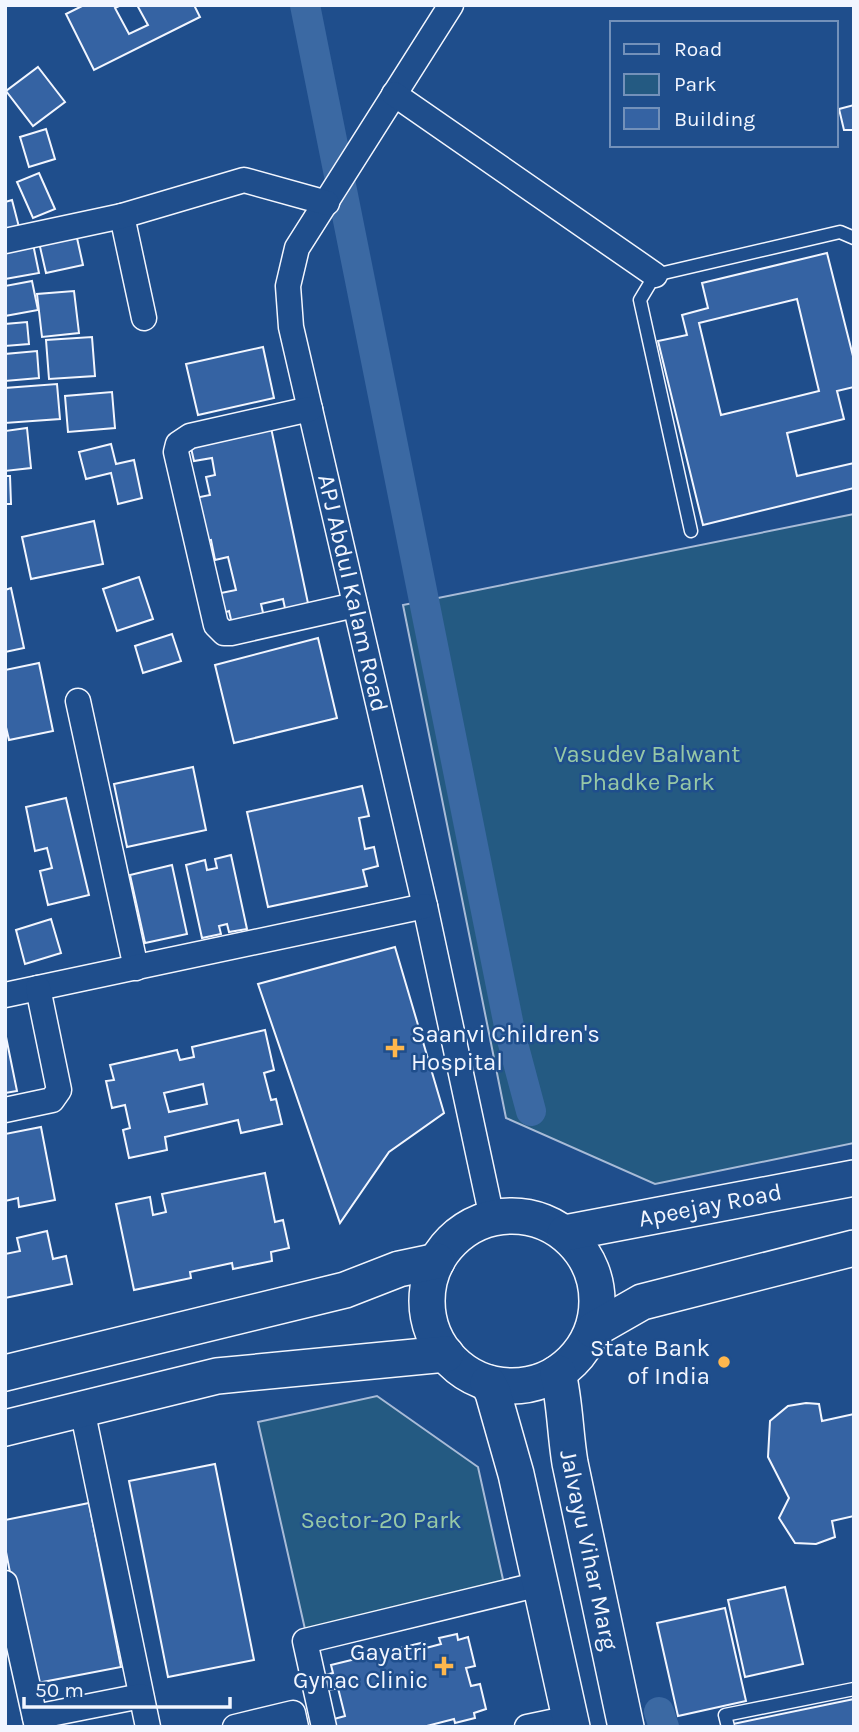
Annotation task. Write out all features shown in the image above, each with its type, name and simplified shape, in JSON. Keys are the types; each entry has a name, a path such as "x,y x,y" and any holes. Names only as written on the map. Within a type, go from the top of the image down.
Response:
{"main road":[{"name":"Apeejay Road","path":"565,1233 854,1178"},
{"path":"518,1215 543,1221 565,1233 584,1253 595,1277 598,1303 593,1330 579,1355 558,1373 536,1383 512,1386 488,1383 465,1372 446,1354 433,1333 427,1309 428,1284 437,1261 451,1241 470,1226 492,1218 518,1215"},
{"path":"593,1330 642,1302 854,1248"},
{"path":"5,1373 345,1290 399,1269 437,1261"},
{"path":"5,1428 217,1376 446,1354"},
{"name":"Jalvayu Vihar Marg","path":"558,1373 563,1393 570,1463 625,1727"},
{"path":"488,1383 516,1474 571,1722"}],"street":[{"name":"APJ Abdul Kalam Road","path":"451,5 297,248 288,286 291,327 425,906 492,1218"},
{"path":"394,94 655,275"},
{"path":"5,241 122,216 244,180 337,187"},
{"path":"122,216 144,318"},
{"path":"310,409 190,436 178,444 176,452 219,630 231,633 355,605"},
{"path":"78,701 136,968"},
{"path":"5,995 425,906"},
{"path":"5,1110 52,1100 59,1090 38,988"},
{"path":"82,1409 148,1727"},
{"path":"5,1583 36,1722 141,1696"},
{"path":"324,1727 305,1641 540,1584"},
{"path":"235,1727 293,1713 296,1727"},
{"path":"527,1727 571,1722"}],"lane":[{"path":"691,531 640,300 655,275 840,232 854,238"},
{"path":"728,1727 725,1715 854,1689"}],"green space":[{"name":"Vasudev Balwant Phadke Park","path":"854,514 854,1143 655,1184 506,1118 403,605"},
{"name":"Sector-20 Park","path":"377,1396 478,1467 506,1593 307,1638 258,1422"}],"building":[{"path":"84,5 121,5 115,8 129,34 148,25 137,5 194,5 200,17 94,70 66,14"},
{"path":"38,67 65,102 33,126 6,91"},
{"path":"854,105 854,130 844,130 839,109"},
{"path":"46,129 55,159 29,167 20,137"},
{"path":"39,173 55,209 33,218 17,182"},
{"path":"12,200 19,227 5,231 5,202"},
{"path":"75,229 83,265 46,273 38,238"},
{"path":"33,244 39,273 5,279 5,249"},
{"path":"827,253 854,360 854,387 837,391 844,419 787,433 797,476 854,463 854,488 703,525 658,341 687,335 682,315 708,308 702,283","holes":["797,299 819,391 721,415 699,323"]},
{"path":"32,281 38,310 5,316 5,286"},
{"path":"74,291 79,333 42,337 37,294"},
{"path":"27,322 29,344 5,346 5,324"},
{"path":"92,337 95,376 49,379 46,340"},
{"path":"263,347 274,398 198,415 186,364"},
{"path":"37,351 39,378 5,381 5,354"},
{"path":"57,384 60,419 5,423 5,388"},
{"path":"112,392 115,428 68,432 65,396"},
{"path":"270,423 309,608 286,613 283,599 261,604 264,617 232,624 229,611 220,614 216,594 236,590 228,557 215,560 211,540 205,541 195,498 210,495 206,477 215,475 212,458 194,461 191,448 244,436 243,429"},
{"path":"27,428 31,468 5,471 5,431"},
{"path":"111,444 116,464 134,460 142,498 118,504 111,473 86,479 79,452"},
{"path":"5,476 10,476 11,504 5,504"},
{"path":"94,521 103,564 31,579 22,537"},
{"path":"139,577 153,619 117,631 103,589"},
{"path":"11,588 24,648 5,652 5,590"},
{"path":"172,634 181,661 143,673 135,646"},
{"path":"318,638 337,718 234,743 215,665"},
{"path":"39,663 53,731 9,740 5,723 5,670"},
{"path":"193,767 206,830 127,847 114,784"},
{"path":"362,786 369,816 359,818 365,849 374,847 378,866 363,870 367,886 268,907 247,812"},
{"path":"66,798 89,895 48,905 40,871 52,868 47,848 35,851 26,807"},
{"path":"231,855 247,929 229,932 227,924 219,926 221,934 202,938 186,865 205,860 207,870 217,868 215,859"},
{"path":"172,865 187,934 145,943 130,875"},
{"path":"51,919 61,953 25,964 16,930"},
{"path":"395,947 444,1113 389,1152 340,1223 258,984"},
{"path":"265,1030 274,1070 264,1073 271,1100 276,1099 282,1124 241,1133 238,1120 165,1137 167,1150 129,1158 123,1130 130,1128 125,1105 112,1108 106,1081 114,1080 110,1065 177,1050 180,1060 194,1057 192,1047","holes":["203,1084 207,1104 169,1112 164,1093"]},
{"path":"5,1032 17,1091 5,1093"},
{"path":"41,1127 55,1200 19,1207 18,1198 5,1201 5,1134"},
{"path":"265,1173 275,1222 283,1220 289,1248 271,1252 272,1261 233,1269 232,1263 190,1272 191,1278 134,1290 116,1204 150,1197 153,1215 166,1212 162,1194"},
{"path":"47,1231 53,1259 66,1256 72,1284 5,1298 5,1254 20,1251 17,1238"},
{"path":"819,1404 822,1421 854,1414 854,1516 832,1521 835,1537 816,1544 795,1543 779,1518 789,1498 768,1457 770,1421 788,1406"},
{"path":"215,1464 254,1660 168,1677 129,1481"},
{"path":"89,1503 121,1667 32,1684 5,1547 5,1520"},
{"path":"785,1587 803,1664 745,1677 728,1600"},
{"path":"725,1608 746,1701 678,1716 657,1623"},
{"path":"457,1634 458,1640 468,1637 475,1666 466,1668 471,1686 480,1684 486,1709 474,1713 475,1718 455,1723 454,1719 423,1727 335,1727 334,1719 345,1716 338,1688 325,1691 321,1676 333,1673 331,1665 425,1642 426,1648 441,1644 439,1638"},
{"path":"854,1699 854,1727 734,1727 733,1724"}],"waterway":[{"path":"305,5 511,1036 531,1111"},
{"path":"659,1712 664,1727"}],"place":[{"name":"Saanvi Children's Hospital","path":"395,1048"},
{"name":"State Bank of India","path":"724,1362"},
{"name":"Gayatri Gynac Clinic","path":"444,1666"}]}
